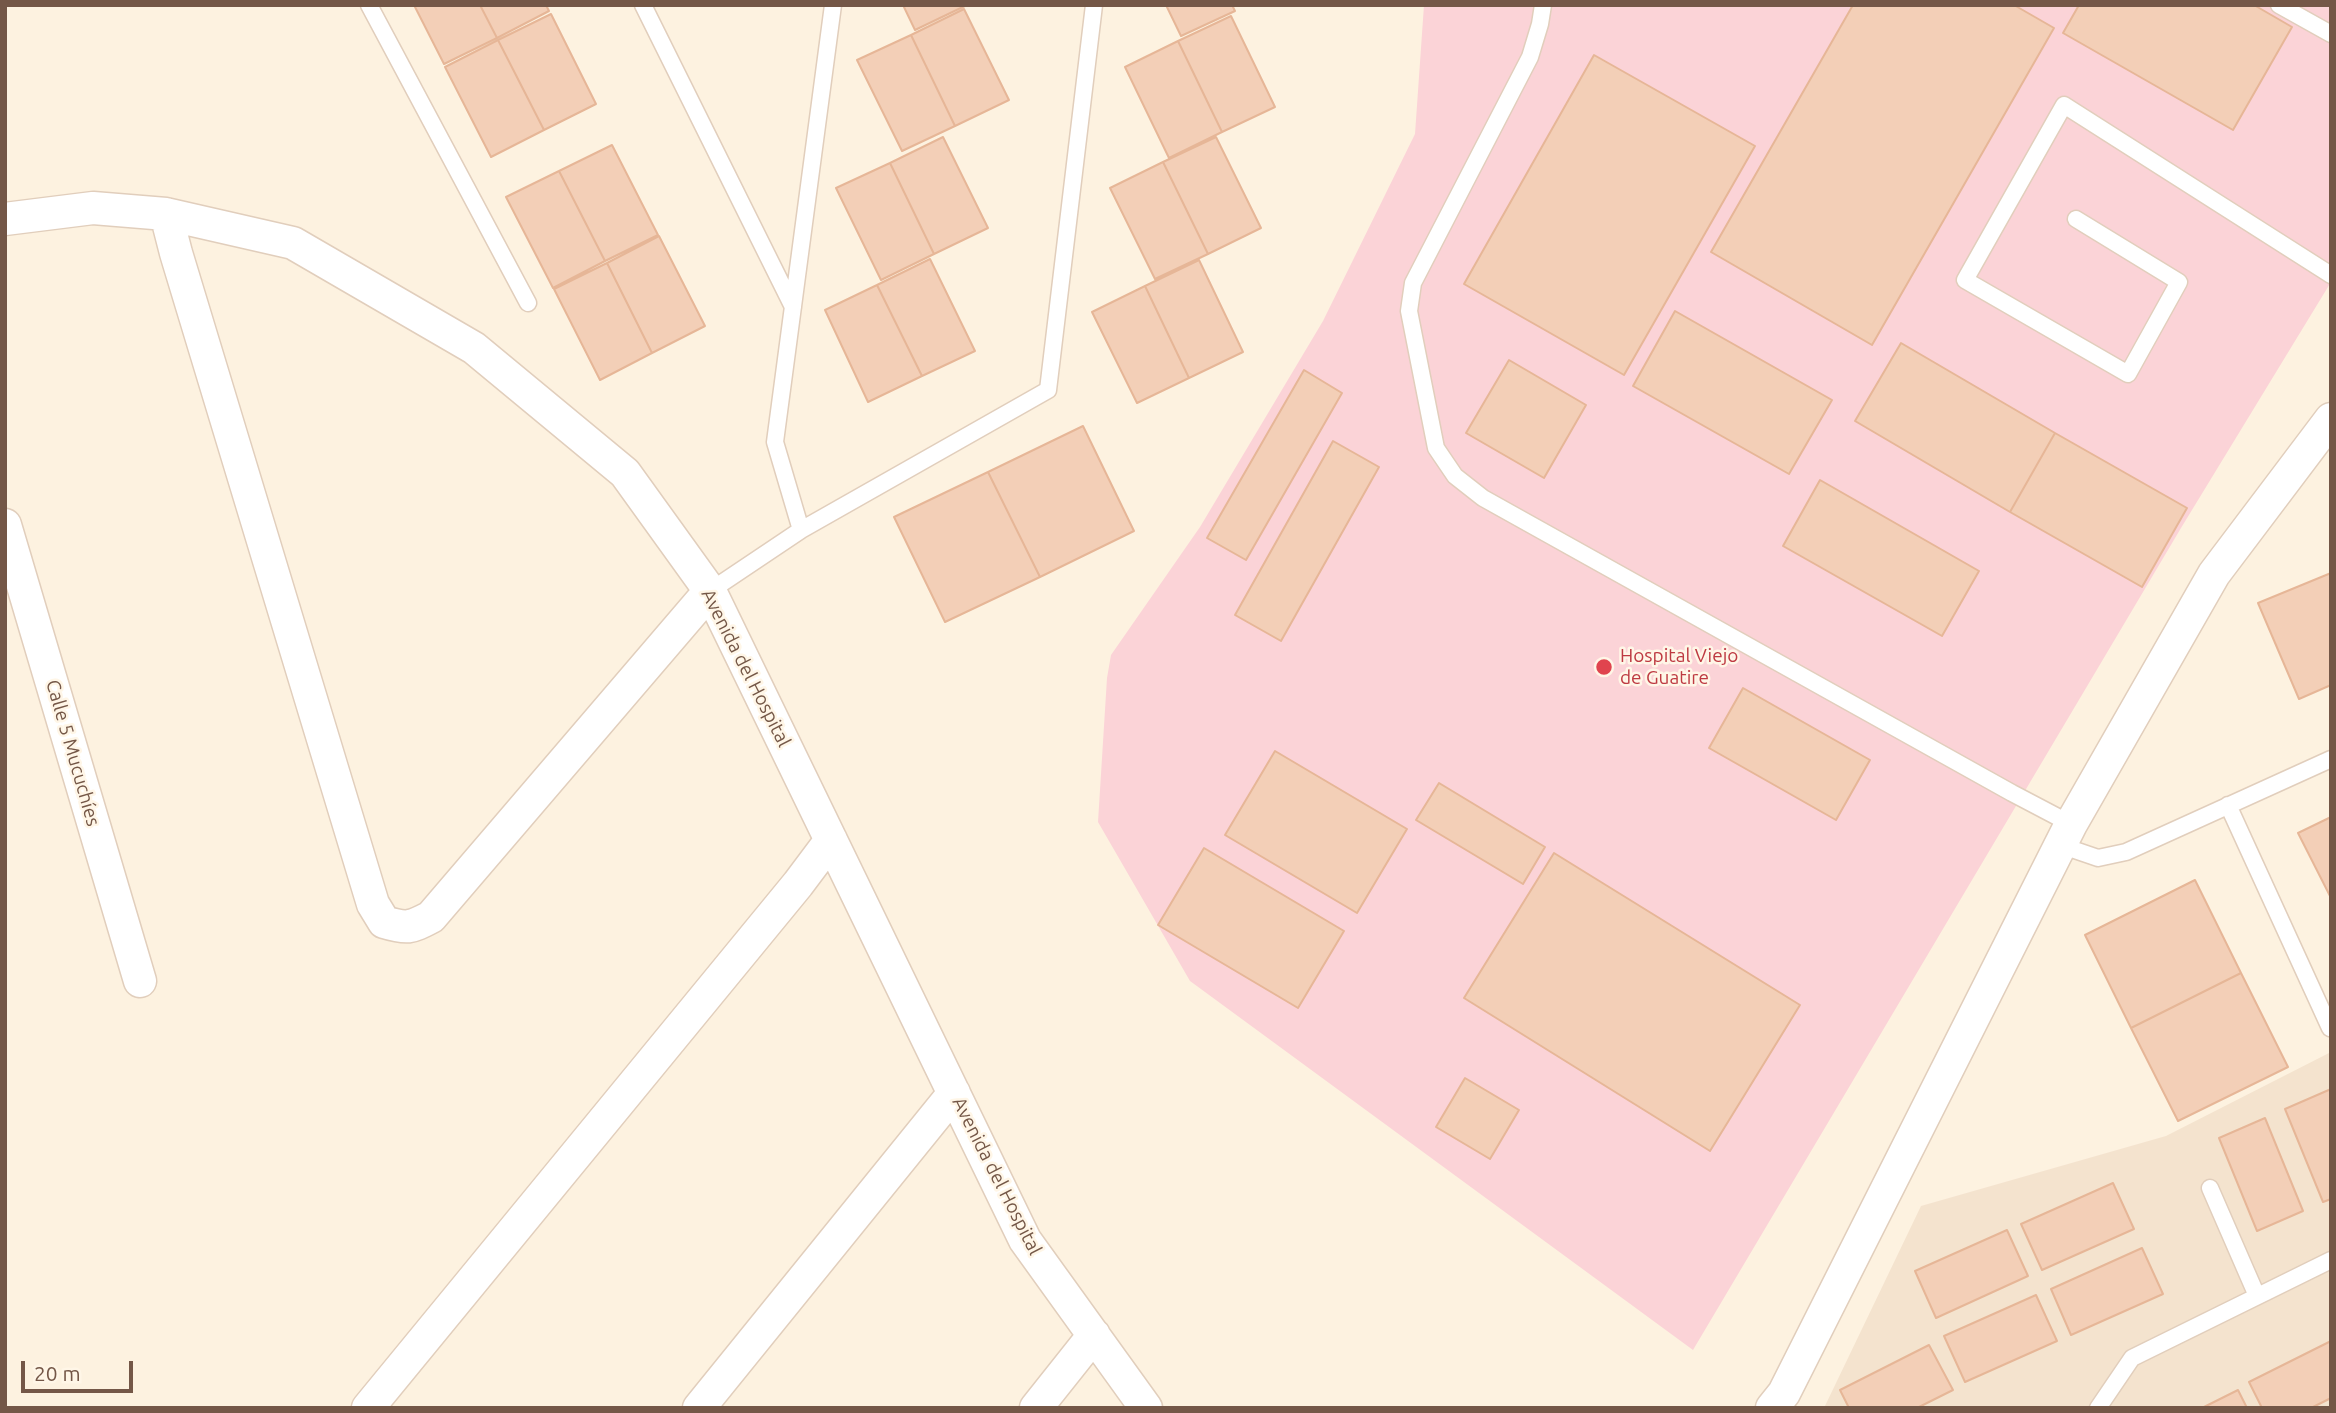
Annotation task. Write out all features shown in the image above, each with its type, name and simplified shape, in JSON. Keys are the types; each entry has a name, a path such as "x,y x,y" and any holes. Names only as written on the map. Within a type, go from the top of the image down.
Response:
{"street":[{"name":"Avenida del Hospital","path":"5,219 93,208 166,214 293,243 474,348 625,473 710,591 1025,1240 1146,1408"},
{"path":"166,214 373,904 384,922 402,928 431,917 710,591"},
{"path":"1772,1408 1784,1393 2066,834 2214,574 2331,419"},
{"name":"Calle 5 Mucuchíes","path":"5,525 140,981"},
{"path":"368,1408 798,884 831,840"},
{"path":"699,1408 954,1093"},
{"path":"1036,1408 1094,1335"}],"lane":[{"path":"369,5 527,303"},
{"path":"643,5 793,307"},
{"path":"801,530 775,442 833,5"},
{"path":"710,591 801,530 1048,390 1094,5"},
{"path":"1543,5 1530,57 1413,283 1409,310 1436,448 1455,475 1483,498 2012,793 2098,858 2126,852 2331,759"},
{"path":"2279,5 2331,34"},
{"path":"2076,219 2179,282 2128,374 1965,280 2064,105 2331,275"},
{"path":"2228,805 2330,1028"},
{"path":"2210,1188 2257,1296"},
{"path":"2098,1408 2132,1358 2331,1260"}],"shaded area":[{"name":"Hospital Viejo de Guatire","path":"1424,5 2331,5 2331,282 2181,528 1693,1350 1190,981 1098,822 1107,678 1111,655 1200,527 1323,321 1415,134"},
{"path":"2331,1052 2331,1408 1824,1408 1921,1206 2166,1136"}],"building":[{"path":"414,5 480,5 497,38 444,64"},
{"path":"480,5 546,5 549,11 497,38"},
{"path":"903,5 967,5 915,30"},
{"path":"1166,5 1232,5 1235,11 1181,36"},
{"path":"1853,5 2014,5 2054,28 1872,345 1711,252"},
{"path":"2079,5 2254,5 2292,27 2233,130 2063,33"},
{"path":"964,9 1009,100 955,126 911,35"},
{"path":"551,14 596,104 544,130 498,40"},
{"path":"1231,16 1275,107 1222,132 1178,41"},
{"path":"911,35 955,126 902,151 857,60"},
{"path":"498,40 544,130 491,157 445,67"},
{"path":"1178,41 1222,132 1169,158 1125,67"},
{"path":"1594,55 1755,146 1624,375 1464,284"},
{"path":"943,137 988,228 934,254 890,163"},
{"path":"1216,137 1261,228 1208,254 1163,162"},
{"path":"612,145 658,235 605,261 559,171"},
{"path":"1163,162 1208,254 1155,279 1110,188"},
{"path":"890,163 934,254 881,280 836,188"},
{"path":"559,171 605,261 553,288 506,197"},
{"path":"659,236 705,326 652,353 607,263"},
{"path":"930,259 975,351 922,376 877,285"},
{"path":"1199,260 1243,352 1189,378 1145,286"},
{"path":"607,263 652,353 600,380 554,289"},
{"path":"877,285 922,376 868,402 825,310"},
{"path":"1145,286 1189,378 1137,403 1092,312"},
{"path":"1675,311 1832,400 1789,474 1633,386"},
{"path":"1901,343 2055,433 2010,512 1855,421"},
{"path":"1509,360 1586,405 1544,478 1466,433"},
{"path":"1304,370 1342,393 1246,560 1207,538"},
{"path":"1083,426 1134,531 1040,577 988,472"},
{"path":"2055,433 2187,508 2142,587 2010,512"},
{"path":"1333,441 1379,467 1281,641 1235,615"},
{"path":"988,472 1040,577 945,622 894,517"},
{"path":"1820,480 1979,571 1942,636 1783,546"},
{"path":"2331,573 2331,685 2299,699 2258,603"},
{"path":"1743,688 1870,760 1836,820 1709,748"},
{"path":"1275,751 1407,829 1357,913 1225,835"},
{"path":"1439,783 1545,847 1523,884 1416,820"},
{"path":"2331,817 2331,898 2298,833"},
{"path":"1204,848 1344,931 1298,1008 1158,925"},
{"path":"1554,853 1800,1005 1710,1151 1464,998"},
{"path":"2195,880 2241,973 2131,1028 2085,935"},
{"path":"2241,973 2288,1067 2178,1121 2131,1028"},
{"path":"1465,1078 1519,1110 1490,1159 1436,1127"},
{"path":"2331,1089 2331,1199 2323,1202 2285,1109"},
{"path":"2265,1118 2303,1211 2257,1231 2219,1138"},
{"path":"2113,1183 2134,1229 2042,1270 2021,1224"},
{"path":"2007,1230 2028,1276 1936,1318 1915,1271"},
{"path":"2142,1248 2163,1294 2071,1335 2051,1289"},
{"path":"2036,1295 2057,1341 1965,1382 1944,1336"},
{"path":"2331,1341 2331,1398 2311,1408 2262,1408 2249,1382"},
{"path":"1929,1345 1953,1390 1917,1408 1849,1408 1840,1390"},
{"path":"2238,1390 2247,1408 2202,1408"}],"place":[{"name":"Hospital Viejo de Guatire","path":"1604,667"}]}
